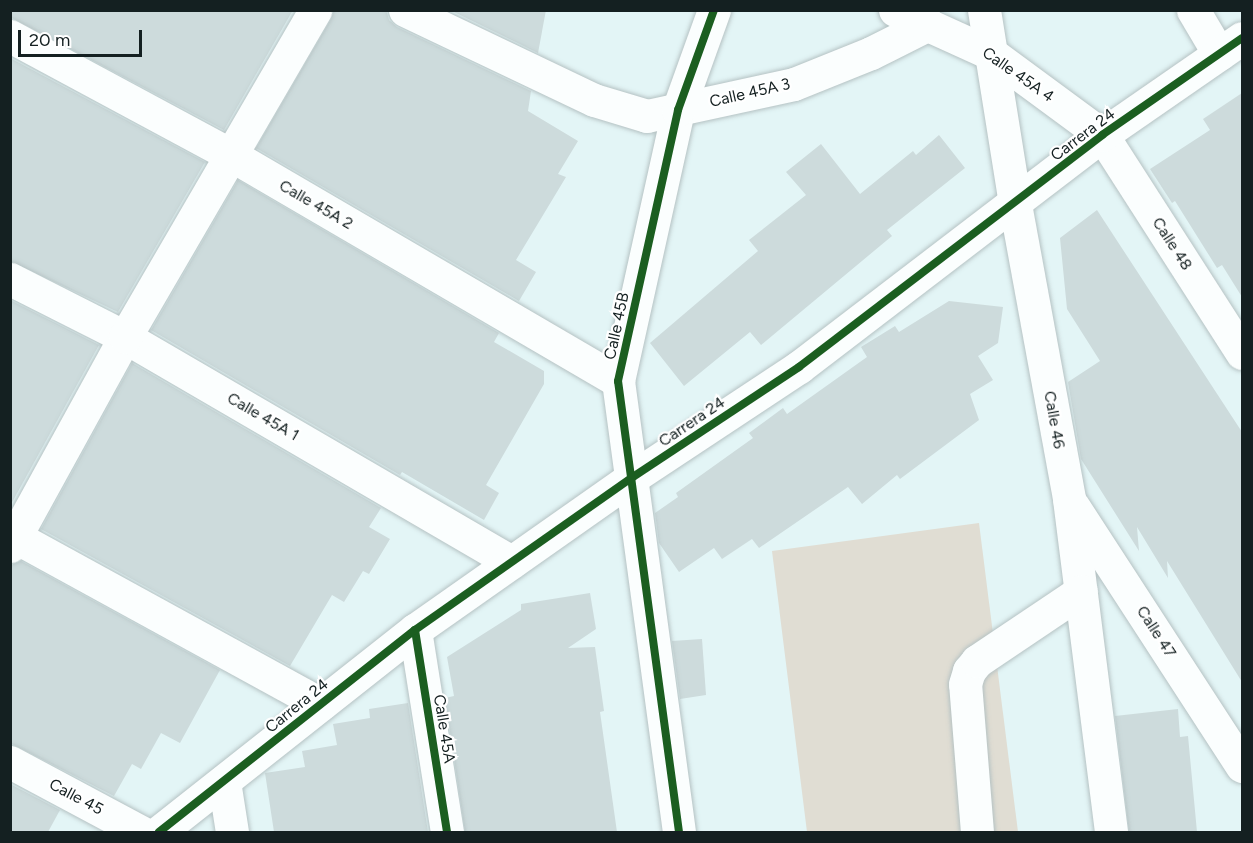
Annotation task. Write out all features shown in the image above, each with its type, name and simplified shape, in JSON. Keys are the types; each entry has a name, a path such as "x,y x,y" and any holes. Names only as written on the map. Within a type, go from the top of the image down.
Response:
{"street":[{"path":"315,10 233,156 125,337 12,539 321,704"},
{"name":"Calle 45A 3","path":"405,10 594,100 647,116 794,84 871,53 924,18"},
{"name":"Calle 45B","path":"679,832 633,477 618,381 678,110 714,10"},
{"name":"Calle 45A 4","path":"895,10 924,18 992,54 1102,135"},
{"name":"Calle 46","path":"984,10 1015,204 1069,499 1111,832"},
{"path":"1193,10 1231,46"},
{"name":"Calle 45A 2","path":"10,36 233,156 618,381"},
{"name":"Carrera 24","path":"159,832 415,630 633,477 799,367 1015,204 1102,135 1231,46"},
{"name":"Calle 48","path":"1102,135 1242,353"},
{"name":"Calle 45A 1","path":"10,279 125,337 511,562"},
{"name":"Calle 47","path":"1069,499 1242,766"},
{"path":"977,832 964,684 969,671 977,661 1081,591"},
{"name":"Calle 45A","path":"415,630 447,832"},
{"name":"Calle 45","path":"10,762 141,832"},
{"path":"224,781 232,832"}],"shaded area":[{"path":"979,523 1018,832 807,832 772,551"}],"building":[{"path":"10,10 293,10 224,130 10,17"},
{"path":"334,10 386,10 389,20 397,27 531,91 528,111 578,141 558,174 566,177 516,260 536,272 519,301 256,148 331,19"},
{"path":"450,10 546,10 538,53"},
{"path":"10,58 205,162 118,312 10,261"},
{"path":"1242,93 1242,297 1222,265 1217,268 1175,201 1172,203 1150,169 1210,130 1203,119"},
{"path":"939,135 965,168 887,230 892,236 761,345 750,332 684,386 650,343 758,251 749,240 806,195 786,172 821,144 860,194 913,151 916,155"},
{"path":"238,180 499,333 494,342 544,371 544,384 486,485 499,493 484,520 402,472 400,475 151,330"},
{"path":"1097,210 1242,432 1242,682 1167,561 1168,578 1137,527 1139,551 1081,459 1068,382 1100,361 1067,309 1060,238"},
{"path":"10,300 99,345 10,506"},
{"path":"949,301 1003,307 998,343 978,356 993,380 970,394 979,420 900,479 897,475 862,504 848,487 759,548 752,539 722,559 714,548 679,572 659,543 655,513 678,497 676,493 753,438 749,433 783,408 787,414 867,357 861,347 895,326 899,332"},
{"path":"132,363 381,508 369,527 390,539 369,574 363,571 344,602 332,595 290,666 41,529"},
{"path":"21,561 220,670 180,743 161,733 141,769 132,764 114,796 10,743 10,569 13,564"},
{"path":"590,593 596,629 568,648 595,647 604,711 600,712 617,832 465,832 445,698 454,696 447,657 521,610 521,604"},
{"path":"702,639 706,695 680,699 672,641"},
{"path":"408,703 428,832 274,832 265,773 305,767 302,751 337,745 333,724 370,718 369,709"},
{"path":"1178,709 1180,737 1188,736 1197,832 1129,832 1115,716"},
{"path":"10,784 60,810 48,832 10,832"}],"cycle path":[{"path":"679,832 618,381 678,110 714,10"},
{"path":"159,832 415,630 633,477 799,367 1102,135 1242,38"},
{"path":"415,630 447,832"}]}
